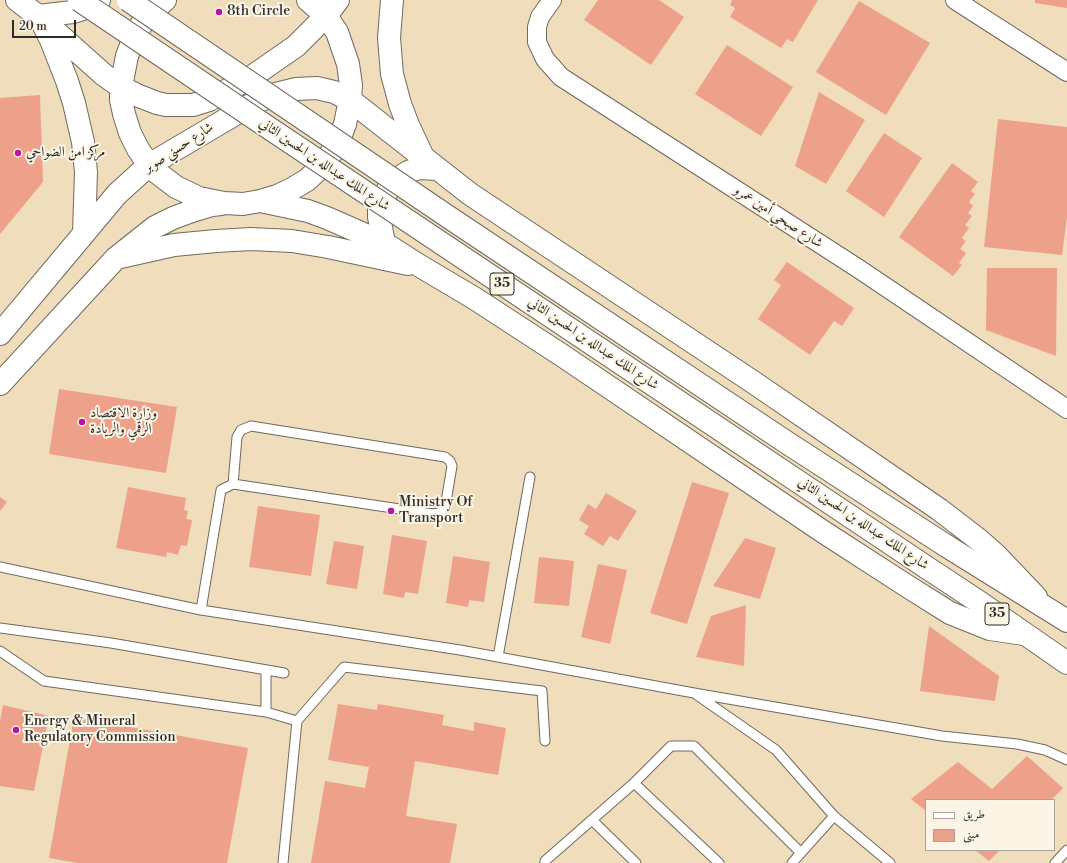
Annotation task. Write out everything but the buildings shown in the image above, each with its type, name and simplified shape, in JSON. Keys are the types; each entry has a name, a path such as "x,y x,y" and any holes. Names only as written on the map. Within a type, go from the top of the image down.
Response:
{"main road":[{"path":"17,0 38,16 100,72 121,87 139,96 166,105 193,105 209,100 250,78 296,46 332,8"},
{"name":"شارع الملك عبدالله بن الحسين الثاني","path":"79,0 982,604 1067,664"},
{"path":"38,16 73,12 86,8 99,0"},
{"name":"شارع الملك عبدالله بن الحسين الثاني","path":"128,0 450,218 786,442 945,546 1067,621"},
{"path":"165,0 145,21 133,40 127,56 121,87 124,114 130,133 138,149 149,165 176,187 199,198 224,203 243,204 277,196 307,180 320,168 339,140 346,124 351,86 348,64 337,32 332,8"},
{"path":"308,0 332,8"},
{"path":"384,243 379,217 379,207 383,198 397,179 408,172 431,163 408,125 400,104 392,74 389,38 392,0"},
{"path":"38,16 67,81 83,142 86,172 84,233"},
{"name":"شارع حسني صوبر","path":"0,334 118,194 149,165 248,106 276,94 296,89 317,88 334,92 350,100 470,194 747,377 940,510 996,555 1046,608"},
{"path":"260,201 308,211 346,225 384,243 474,298 563,356 825,533 919,594 950,612 990,629 1024,634"},
{"path":"0,384 116,258 155,227 173,218 212,205 224,203"},
{"path":"116,258 174,245 251,239 292,241 420,266"}],"street":[{"name":"شارع صبحي أمين عمرو","path":"552,0 540,17 537,27 537,42 545,59 561,77 859,270 1067,409"},
{"path":"955,0 1067,72"}],"lane":[{"path":"201,610 221,490 233,484 433,514 439,513 445,508 452,466 450,461 445,456 251,426 241,430 237,437 233,484"},
{"path":"498,657 530,477"},
{"path":"0,567 201,610 460,650 694,693 942,736 1017,744 1045,750 1067,760"},
{"path":"0,628 111,643 284,672"},
{"path":"0,650 44,681 266,712 297,721"},
{"path":"283,863 297,721 344,667 542,691 545,741"},
{"path":"266,670 266,712"},
{"path":"694,693 776,750 834,816 890,863"},
{"path":"546,862 634,783 671,746 694,746 800,853"},
{"path":"634,783 719,863"},
{"path":"792,863 834,816"},
{"path":"592,820 636,863"},
{"path":"1055,863 1067,850"}],"place":[{"name":"8th Circle","path":"219,12"},
{"name":"مركز امن الضواحي","path":"18,153"},
{"name":"وزارة الاقتصاد الرقمي والريادة","path":"82,422"},
{"name":"Ministry Of Transport","path":"391,511"},
{"name":"Energy & Mineral Regulatory Commission","path":"16,730"}]}
